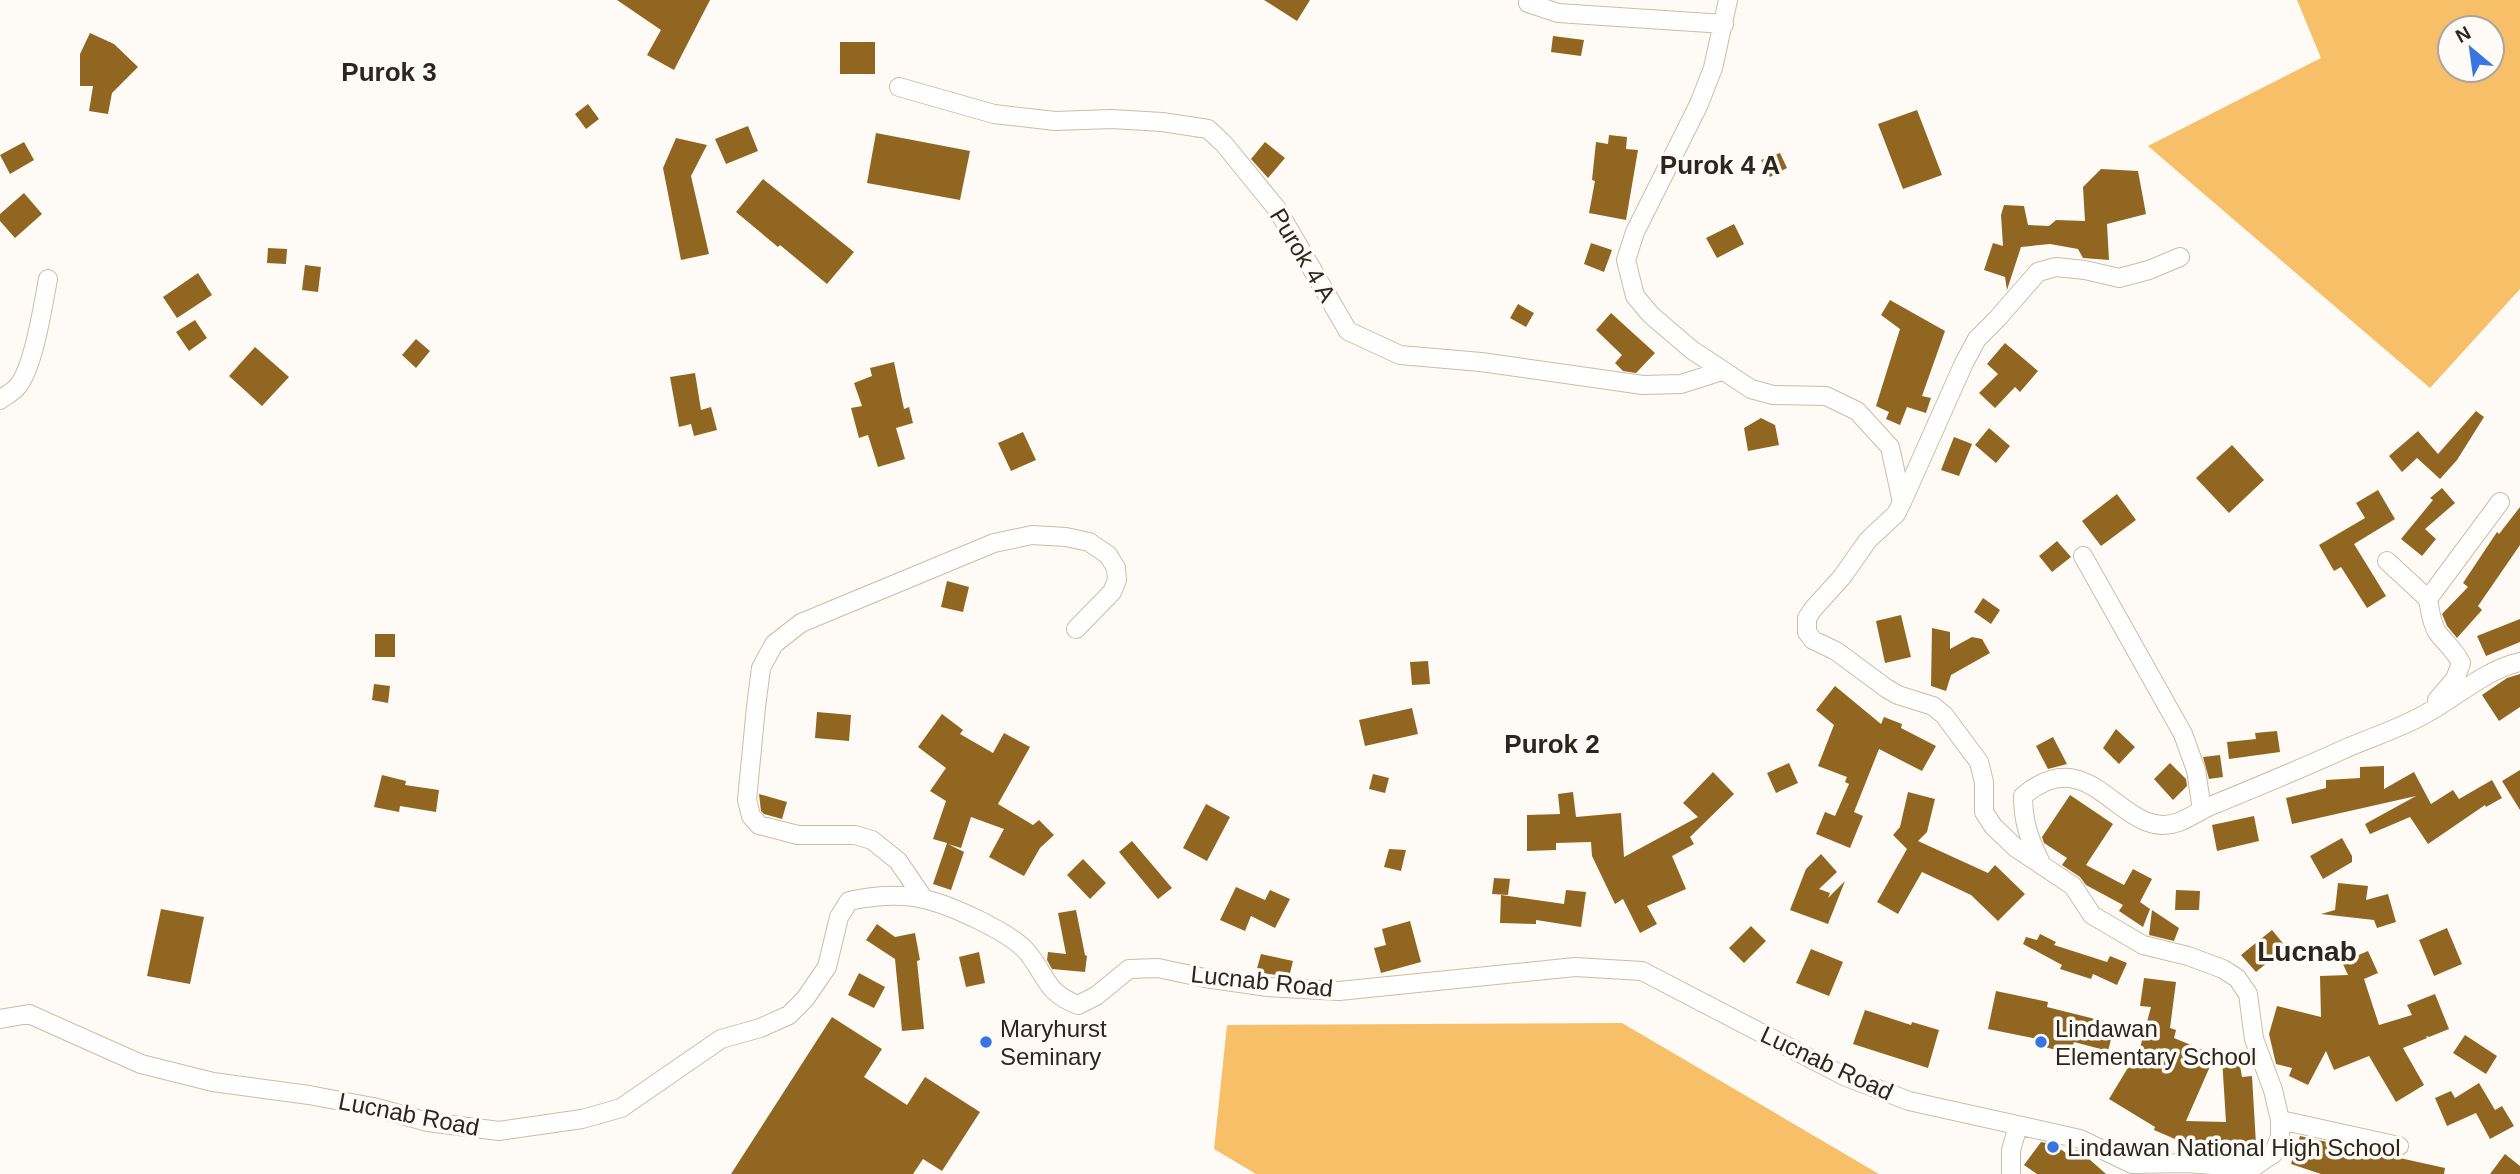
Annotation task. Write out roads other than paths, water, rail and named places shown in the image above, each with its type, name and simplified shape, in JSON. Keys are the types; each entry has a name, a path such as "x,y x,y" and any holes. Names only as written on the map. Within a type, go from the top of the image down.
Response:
{"street":[{"path":"1728,0 1713,68 1699,104 1635,232 1626,260 1635,296 1651,315 1722,371 1751,389 1773,394 1826,396 1857,411 1890,447 1902,502"},
{"path":"1528,3 1558,13 1724,24"},
{"name":"Purok 4 A","path":"899,87 994,114 1055,121 1162,122 1208,129 1224,144 1278,209 1348,331 1400,355 1481,362 1643,385 1681,384 1722,371"},
{"path":"2042,864 2015,848 1993,826 1984,812 1984,782 1979,762 1944,715 1933,706 1898,695 1836,651 1813,640 1807,632 1807,618 1842,577 1868,540 1896,514 1977,339 2038,272 2056,267 2119,278 2149,270 2180,257"},
{"path":"0,400 18,386 28,364 41,318 48,279"},
{"path":"2428,598 2500,502"},
{"path":"924,899 898,861 872,840 855,835 798,835 759,825 751,816 747,800 761,668 774,644 801,623 994,543 1031,535 1066,537 1089,542 1108,555 1116,568 1117,580 1112,592 1076,629"},
{"path":"2083,556 2183,734 2196,771 2202,810"},
{"path":"2387,561 2428,598 2430,617 2437,632 2456,651 2461,663 2455,679 2426,714"},
{"path":"2042,864 2028,838 2023,796 2046,780 2075,777 2143,820 2164,826 2180,822 2202,810 2299,771 2426,714 2489,674 2520,662"},
{"name":"Lucnab Road","path":"0,1018 29,1014 141,1064 212,1082 309,1095 373,1107 428,1122 499,1131 582,1118 621,1108 721,1039 760,1028 789,1014 805,999 827,967 839,918 849,901 873,896 924,899 1004,933 1027,952 1060,999 1078,1005 1096,996 1129,969 1158,968 1268,987 1339,991 1575,967 1642,971 1843,1076 1909,1101 2080,1139 2132,1164 2187,1163 2252,1168 2273,1154 2280,1137 2280,1121 2273,1090 2254,1039 2248,994 2237,978 2223,969 2188,956 2143,945 2092,915 2073,886 2042,864"},
{"path":"2280,1121 2399,1146"},
{"path":"2011,1174 2011,1150 2018,1126"}],"place":[{"name":"Maryhurst Seminary","path":"986,1042"},
{"name":"Lindawan Elementary School","path":"2041,1042"},
{"name":"Lindawan National High School","path":"2053,1147"}],"district":[{"name":"Purok 3","path":"389,72"},
{"name":"Purok 4 A","path":"1720,165"},
{"name":"Purok 2","path":"1552,744"},
{"name":"Lucnab","path":"2307,951"}]}
